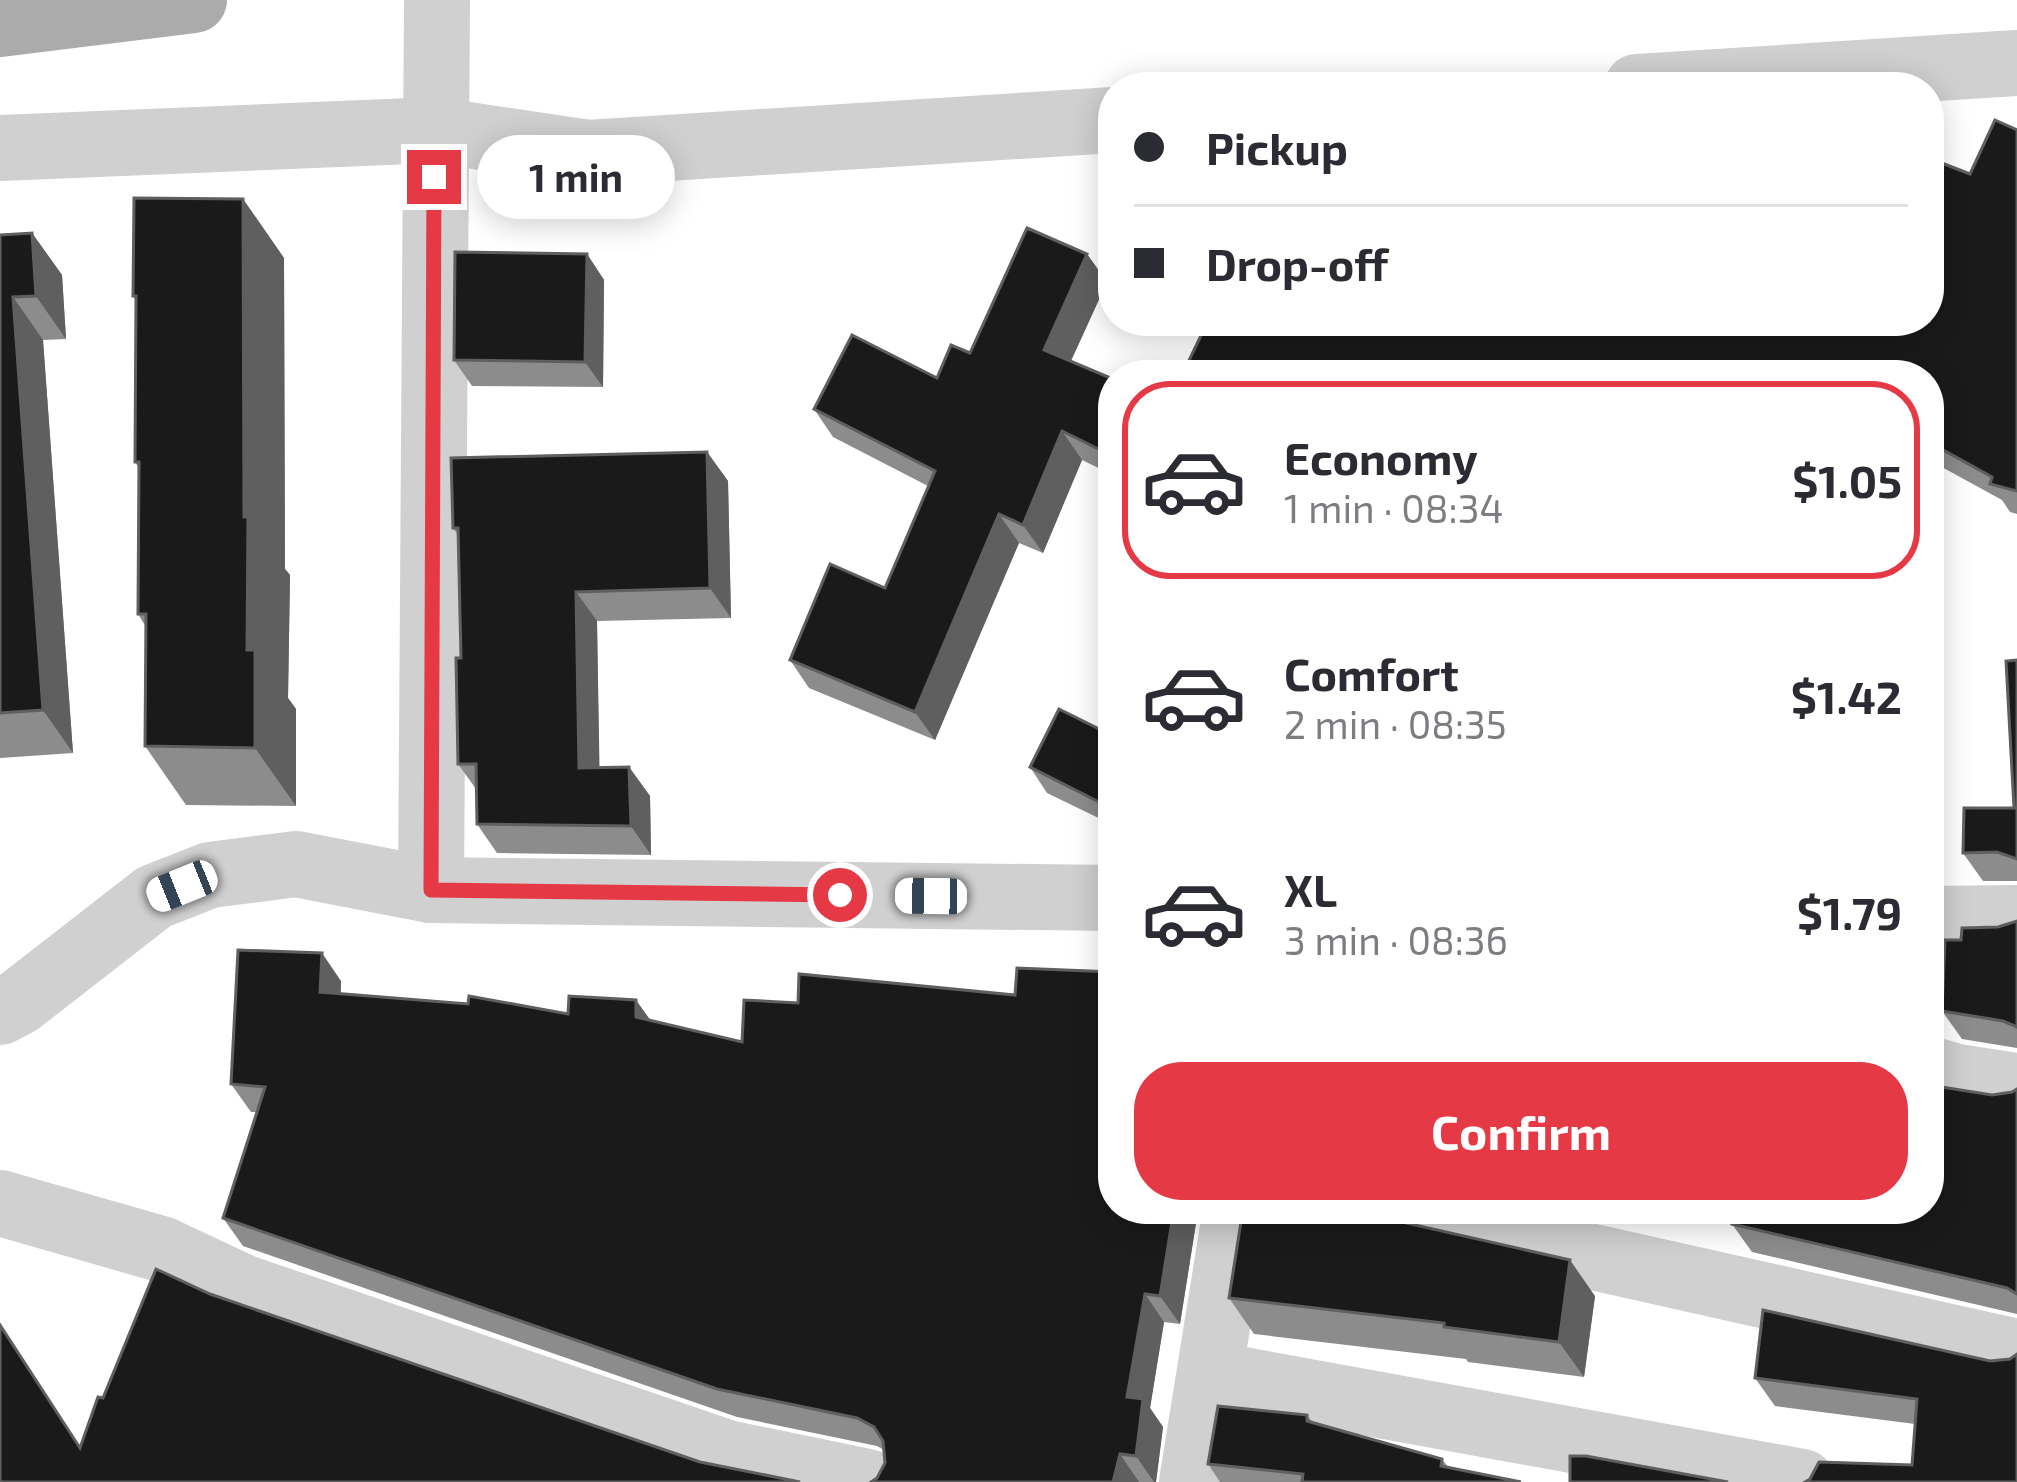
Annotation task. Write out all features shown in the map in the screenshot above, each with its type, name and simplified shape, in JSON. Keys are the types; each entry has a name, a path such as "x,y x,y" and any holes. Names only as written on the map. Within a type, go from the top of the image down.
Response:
{"main road":[{"path":"0,24 194,0"}],"street":[{"path":"431,890 437,0"},
{"path":"1874,72 2017,63"},
{"path":"0,148 434,130 588,152 1098,121"},
{"path":"0,1012 154,897 210,874 296,864 431,890 1098,898"},
{"path":"1944,919 2017,918"},
{"path":"1944,1073 2017,1086"},
{"path":"0,1203 161,1249 242,1287 727,1453 868,1482"},
{"path":"1192,1482 1233,1224"},
{"path":"1445,1224 2017,1352"},
{"path":"1210,1374 1802,1482"}],"building":[{"path":"1995,120 2017,130 2017,491 1990,484 1992,477 1944,450 1944,360 1189,360 1201,336 1944,336 1944,164 1970,174"},
{"path":"134,198 243,199 244,517 248,517 247,650 255,650 255,748 145,746 146,614 138,614"},
{"path":"1027,228 1087,254 1044,350 1098,373 1098,449 1062,431 1023,525 999,514 915,712 790,660 830,564 885,588 935,471 814,409 852,335 937,378 951,345 970,353"},
{"path":"32,233 36,296 13,297 43,710 0,713 0,235"},
{"path":"455,252 587,254 585,362 454,360"},
{"path":"707,452 710,588 576,592 579,768 629,767 631,826 477,824 476,764 458,764 456,658 461,658 451,458"},
{"path":"2017,660 2017,859 1997,852 1963,853 1964,808 2014,808 2006,661"},
{"path":"1059,709 1098,728 1098,801 1030,767"},
{"path":"2017,921 2017,1027 1944,1011 1945,940 1961,940 1962,928"},
{"path":"238,950 322,953 320,992 468,1004 469,996 568,1014 569,996 636,1000 636,1017 742,1042 744,1000 798,1003 799,974 1015,995 1017,968 1098,971 1098,1224 1172,1224 1160,1296 1145,1294 1127,1397 1143,1399 1136,1456 1120,1454 1113,1482 871,1482 885,1463 883,1441 874,1427 857,1418 717,1389 223,1218 265,1087 231,1084"},
{"path":"1944,1087 1992,1095 2017,1089 2017,1294 1732,1224 1944,1224"},
{"path":"1241,1224 1410,1224 1570,1260 1559,1342 1444,1327 1444,1323 1229,1298"},
{"path":"156,1269 210,1294 700,1462 800,1482 0,1482 0,1325 80,1448"},
{"path":"1763,1310 1990,1361 2017,1354 2017,1482 1805,1482 1819,1462 1912,1465 1917,1399 1755,1378"},
{"path":"1218,1406 1307,1415 1307,1421 1442,1459 1441,1466 1521,1482 1302,1482 1303,1474 1208,1464"},
{"path":"1570,1456 1586,1456 1728,1482 1570,1482"}],"route":[{"path":"434,177 431,890 840,895"}]}
